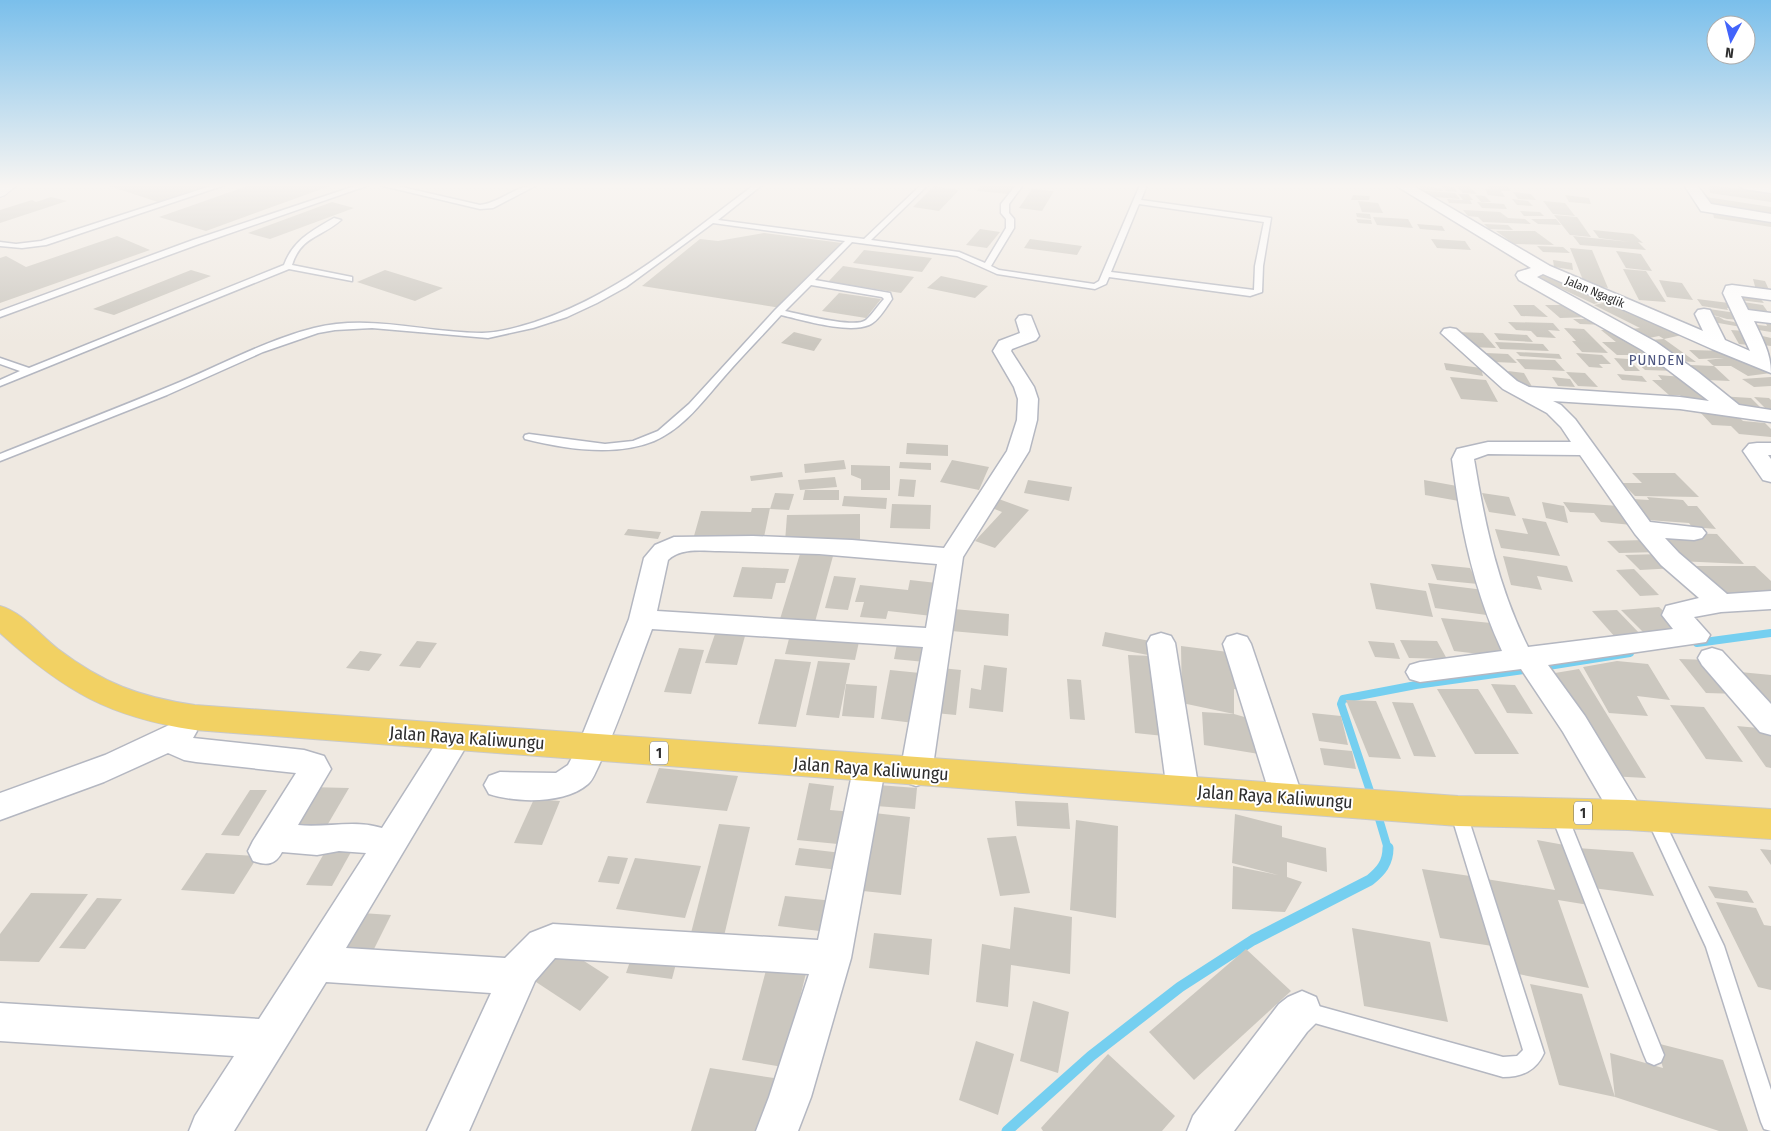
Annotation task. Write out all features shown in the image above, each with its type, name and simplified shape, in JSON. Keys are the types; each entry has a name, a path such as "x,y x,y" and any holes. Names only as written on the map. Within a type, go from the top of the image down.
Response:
{"main road":[{"name":"Jalan Raya Kaliwungu","path":"0,616 53,661 81,681 110,696 159,712 201,719 869,770 1348,803 1458,810 1641,816 1771,824"}],"street":[{"name":"Jalan Ngaglik","path":"1490,238 1544,269 1767,365"},
{"path":"1544,269 1524,275 1568,302 1649,346 1692,376 1731,409"},
{"path":"1767,365 1731,293 1732,290 1771,295"},
{"path":"1539,305 1568,302"},
{"path":"1704,314 1718,345"},
{"path":"1741,314 1771,318"},
{"path":"916,773 951,557 999,484 1018,451 1024,434 1028,399 1024,387 1002,351 1005,344 1030,336 1025,320"},
{"path":"1450,333 1499,377 1523,393 1554,409 1568,423 1588,449 1642,529 1670,559 1721,603"},
{"path":"1523,393 1625,399 1731,409 1771,416"},
{"path":"1588,449 1488,448 1472,450 1465,454 1463,459 1473,525 1492,597 1529,662 1641,816"},
{"path":"1771,449 1754,450 1771,475"},
{"path":"1642,529 1694,533"},
{"path":"500,785 552,787 566,782 579,774 592,748 642,619 656,558 664,550 674,546 717,543 799,544 951,557"},
{"path":"1420,672 1529,662 1696,635 1675,612 1721,603 1760,600 1771,616"},
{"path":"642,619 938,638"},
{"path":"1161,643 1183,791"},
{"path":"1237,644 1287,798"},
{"path":"1712,658 1771,724"},
{"path":"0,807 100,771 143,752 201,719"},
{"path":"210,1131 456,737"},
{"path":"168,738 184,748 304,762 313,765 315,770 269,844 317,841 339,837 372,840 389,845"},
{"path":"777,1131 790,1097 833,958 869,770"},
{"path":"448,1131 522,968 538,948 545,943 552,941 833,958"},
{"path":"316,964 493,977 505,976 522,968"},
{"path":"1208,1131 1293,1018 1302,1010"},
{"path":"0,1022 269,1039"}],"lane":[{"path":"0,244 10,247 24,247 60,238"},
{"path":"0,314 209,238"},
{"path":"288,266 291,252 308,238"},
{"path":"0,458 184,384 262,350 326,328 363,326 482,336 497,335 546,322 601,299 638,278 690,238"},
{"path":"842,238 958,254 996,272 1087,287 1100,285 1122,238"},
{"path":"866,241 869,238"},
{"path":"986,268 1004,238"},
{"path":"1105,274 1250,293 1258,292 1259,266 1265,238"},
{"path":"528,437 597,446 627,445 649,439 688,414 711,384 778,312 851,239"},
{"path":"0,383 288,266 349,279"},
{"path":"778,312 856,326 868,323 888,299 887,296 882,294 809,282"},
{"path":"0,361 29,371"},
{"path":"1302,1010 1503,1067 1518,1067 1526,1064 1534,1053 1458,810"},
{"path":"1558,812 1654,1055"},
{"path":"1641,816 1715,946 1771,1122"}],"building":[{"path":"112,238 121,238 150,250 0,303 0,258 6,256 26,267"},
{"path":"737,238 801,238 842,243 781,308 642,286 700,239 718,241"},
{"path":"972,238 995,238 987,248 966,245"},
{"path":"1505,238 1544,238 1554,245 1514,244"},
{"path":"1574,238 1630,242 1599,238 1637,238 1643,243 1638,242 1646,250 1580,245"},
{"path":"1030,239 1082,246 1077,255 1024,248"},
{"path":"1431,239 1465,241 1471,250 1437,248"},
{"path":"1537,246 1563,247 1570,253 1543,252"},
{"path":"1570,248 1592,250 1608,288 1585,285"},
{"path":"864,250 932,258 922,272 853,263"},
{"path":"1616,251 1641,254 1652,271 1626,268"},
{"path":"1553,260 1572,263 1573,270 1554,267"},
{"path":"843,266 914,277 901,293 828,282"},
{"path":"1623,269 1646,271 1666,302 1639,300"},
{"path":"191,270 211,276 114,315 93,309"},
{"path":"385,270 443,288 415,301 357,282"},
{"path":"1545,272 1607,301 1594,304 1532,275"},
{"path":"941,276 988,286 975,298 927,288"},
{"path":"1753,279 1765,281 1770,292 1756,290"},
{"path":"1659,280 1682,283 1693,300 1667,297"},
{"path":"1735,292 1758,296 1764,303 1739,300"},
{"path":"839,293 881,299 866,318 822,311"},
{"path":"1697,299 1729,303 1733,308 1727,308 1728,310 1702,306"},
{"path":"1612,301 1682,335 1664,339 1659,336 1649,338 1631,329 1640,328 1594,305"},
{"path":"1743,302 1763,305 1770,315 1746,311"},
{"path":"1513,305 1534,305 1548,317 1521,316"},
{"path":"1545,305 1571,305 1589,317 1560,318"},
{"path":"1709,309 1736,313 1742,320 1727,319 1713,315"},
{"path":"1706,315 1734,322 1741,327 1713,322"},
{"path":"1573,319 1596,319 1607,325 1580,324"},
{"path":"1765,321 1771,322 1771,332 1752,329 1750,324 1767,326"},
{"path":"1508,322 1553,323 1560,331 1548,330 1556,338 1537,337 1531,331 1516,330"},
{"path":"1564,328 1584,329 1608,353 1582,352 1572,341 1576,341"},
{"path":"1601,330 1618,330 1649,355 1617,355 1602,342 1616,342"},
{"path":"1731,330 1745,331 1749,345 1739,344"},
{"path":"794,332 822,339 814,351 781,343"},
{"path":"1457,332 1483,333 1496,348 1470,347"},
{"path":"1494,333 1527,335 1533,342 1499,340"},
{"path":"1758,335 1771,338 1771,346 1763,345"},
{"path":"1664,339 1696,362 1675,361 1649,340"},
{"path":"1495,342 1543,344 1549,351 1500,349"},
{"path":"1689,350 1727,351 1750,366 1760,366 1771,373 1748,376 1731,366 1714,366 1707,360 1724,358 1699,359"},
{"path":"1516,352 1559,354 1562,359 1520,356"},
{"path":"1486,353 1508,354 1517,363 1495,362"},
{"path":"1576,353 1602,355 1611,364 1599,364 1603,368 1589,367"},
{"path":"1614,358 1628,359 1640,371 1625,371"},
{"path":"1632,358 1664,359 1677,371 1645,370"},
{"path":"1516,359 1555,360 1565,371 1525,369"},
{"path":"1444,363 1481,368 1483,376 1446,370"},
{"path":"1690,365 1714,366 1730,381 1706,380"},
{"path":"1508,371 1524,373 1534,390 1518,388"},
{"path":"1566,372 1585,373 1598,387 1578,386"},
{"path":"1617,374 1642,376 1647,382 1622,380"},
{"path":"1658,375 1683,377 1721,405 1686,403 1680,395 1669,395 1652,380 1662,380"},
{"path":"1450,377 1486,380 1498,402 1461,399"},
{"path":"1552,377 1570,379 1575,387 1558,386"},
{"path":"1771,377 1771,386 1754,387 1742,379"},
{"path":"1719,396 1751,398 1760,407 1745,406 1748,409 1731,408"},
{"path":"1754,397 1769,398 1771,400 1771,410 1767,410"},
{"path":"1700,412 1736,414 1743,421 1765,423 1771,429 1771,437 1739,434 1731,426 1712,425"},
{"path":"907,443 948,445 948,456 906,454"},
{"path":"844,460 846,469 805,473 804,464"},
{"path":"952,460 989,467 979,490 940,482"},
{"path":"900,462 931,463 931,470 899,468"},
{"path":"851,465 890,466 890,490 861,490 861,479 851,475"},
{"path":"782,472 783,477 751,481 750,476"},
{"path":"1632,473 1675,473 1699,497 1635,496 1622,483 1642,483"},
{"path":"835,477 837,487 800,490 798,480"},
{"path":"900,479 916,480 914,497 898,496"},
{"path":"1028,480 1072,487 1069,501 1024,493"},
{"path":"1424,480 1457,486 1459,501 1425,495"},
{"path":"805,490 839,490 839,500 803,500"},
{"path":"775,493 794,494 789,510 770,509"},
{"path":"1482,493 1509,497 1516,516 1489,512"},
{"path":"844,496 887,498 886,509 842,506"},
{"path":"1647,497 1683,500 1688,506 1697,506 1716,529 1692,527 1689,523 1648,520 1632,499 1649,500"},
{"path":"996,498 1029,510 995,548 975,541 1002,512 987,506"},
{"path":"1542,502 1564,506 1568,523 1546,518"},
{"path":"1563,502 1619,506 1632,525 1601,522 1594,513 1570,512"},
{"path":"892,504 931,505 930,529 890,528"},
{"path":"752,508 770,508 764,537 694,536 701,511 751,512"},
{"path":"860,514 860,541 785,542 787,515"},
{"path":"1522,518 1546,522 1560,556 1501,548 1495,529 1528,534"},
{"path":"628,529 661,532 658,539 624,535"},
{"path":"1674,533 1717,534 1744,564 1677,561 1658,538 1675,539"},
{"path":"1646,540 1659,552 1619,553 1607,541"},
{"path":"800,554 833,556 815,622 780,619"},
{"path":"1662,554 1676,568 1640,570 1625,555"},
{"path":"1503,556 1567,566 1573,582 1537,576 1542,590 1511,585"},
{"path":"1431,564 1470,568 1478,584 1437,580"},
{"path":"1694,566 1755,566 1771,581 1771,596 1724,596"},
{"path":"742,567 789,569 785,583 776,583 772,599 733,597"},
{"path":"1634,569 1659,595 1640,596 1616,570"},
{"path":"834,576 856,578 848,610 825,608"},
{"path":"910,580 937,583 932,616 888,611 886,619 860,617 864,602 855,602 860,585 908,590"},
{"path":"1370,583 1426,591 1433,617 1376,609"},
{"path":"1428,583 1484,590 1494,616 1435,608"},
{"path":"1659,607 1686,632 1647,636 1621,610"},
{"path":"954,609 1009,614 1008,636 951,631"},
{"path":"1617,610 1642,636 1615,637 1592,611"},
{"path":"1441,618 1491,623 1506,657 1454,651"},
{"path":"791,631 860,637 855,660 785,654"},
{"path":"1105,632 1155,642 1153,656 1102,646"},
{"path":"715,634 745,636 737,665 705,663"},
{"path":"898,639 927,642 925,662 894,659"},
{"path":"1400,640 1437,641 1447,659 1409,658"},
{"path":"417,641 437,643 420,668 399,666"},
{"path":"1368,641 1394,643 1400,659 1375,657"},
{"path":"1181,646 1236,653 1245,690 1234,689 1234,714 1182,703"},
{"path":"679,648 704,650 691,694 664,692"},
{"path":"360,651 382,654 369,671 346,668"},
{"path":"1128,655 1153,656 1164,736 1135,733"},
{"path":"775,659 811,662 796,727 758,724"},
{"path":"1679,659 1711,660 1740,694 1706,693"},
{"path":"818,661 850,663 839,718 806,715"},
{"path":"1617,661 1648,664 1670,700 1637,696 1648,716 1609,713 1583,667"},
{"path":"984,665 1007,668 1003,712 969,708 971,688 981,690"},
{"path":"941,668 961,670 956,715 935,713"},
{"path":"1579,669 1646,778 1609,776 1549,674"},
{"path":"890,670 920,673 914,723 881,719"},
{"path":"1740,672 1771,675 1771,713"},
{"path":"1067,679 1081,680 1085,720 1070,719"},
{"path":"846,684 877,686 874,718 842,716"},
{"path":"1491,684 1515,685 1533,714 1507,713"},
{"path":"1437,689 1478,689 1519,754 1475,754"},
{"path":"1346,700 1376,701 1401,759 1369,757"},
{"path":"1392,702 1413,703 1436,757 1414,756"},
{"path":"1670,705 1704,707 1743,762 1706,759"},
{"path":"1202,712 1234,714 1255,720 1259,754 1204,745"},
{"path":"1312,713 1341,716 1348,745 1319,741"},
{"path":"1737,726 1769,729 1771,731 1771,768 1766,767"},
{"path":"1320,748 1352,751 1356,769 1324,765"},
{"path":"659,768 738,776 727,811 646,803"},
{"path":"809,783 834,786 830,810 853,812 848,845 797,840"},
{"path":"878,785 917,788 915,809 876,806"},
{"path":"308,787 349,788 325,829 283,827"},
{"path":"250,790 267,790 239,836 221,835"},
{"path":"534,799 560,801 542,845 514,843"},
{"path":"1015,801 1068,803 1070,829 1017,826"},
{"path":"874,813 910,817 901,895 863,891"},
{"path":"1235,814 1282,826 1282,837 1326,848 1327,872 1287,862 1287,877 1302,882 1285,912 1232,909 1233,866 1278,875 1232,863"},
{"path":"1076,820 1118,826 1116,918 1070,910"},
{"path":"719,824 750,827 724,936 691,933"},
{"path":"1016,836 1030,893 1000,896 987,838"},
{"path":"1537,840 1570,846 1595,906 1558,900 1589,988 1518,974 1486,879 1555,890"},
{"path":"330,843 355,845 332,886 306,885"},
{"path":"799,848 842,853 839,870 795,865"},
{"path":"1577,848 1633,852 1654,896 1593,888"},
{"path":"1760,849 1771,850 1771,865"},
{"path":"206,853 258,856 234,894 181,890"},
{"path":"608,856 628,858 619,884 598,882"},
{"path":"635,858 701,866 685,918 616,909"},
{"path":"1422,869 1477,877 1499,947 1440,938"},
{"path":"1708,886 1747,891 1754,903 1715,898"},
{"path":"31,893 88,894 39,962 0,961 0,934"},
{"path":"785,896 834,901 828,932 778,926"},
{"path":"97,898 122,899 85,949 59,948"},
{"path":"1716,902 1756,908 1764,925 1771,926 1771,990 1758,987"},
{"path":"1014,907 1072,917 1070,974 1011,965 1008,1007 976,1002 982,944 1010,949"},
{"path":"362,913 391,915 369,959 338,957"},
{"path":"1352,928 1430,942 1448,1022 1364,1006"},
{"path":"874,933 932,939 929,975 869,968"},
{"path":"559,945 609,977 580,1011 530,978"},
{"path":"1246,949 1291,991 1194,1080 1149,1032"},
{"path":"634,950 678,956 672,979 626,973"},
{"path":"769,959 808,965 783,1067 742,1060"},
{"path":"1530,984 1582,994 1615,1097 1559,1085"},
{"path":"1033,1001 1069,1012 1058,1073 1020,1061"},
{"path":"976,1041 1014,1054 998,1115 959,1100"},
{"path":"1656,1043 1723,1060 1748,1131 1719,1131 1615,1097 1610,1053 1663,1068"},
{"path":"1108,1054 1175,1116 1162,1131 1043,1131 1041,1128"},
{"path":"710,1068 774,1078 761,1131 691,1131"}],"waterway":[{"path":"1697,643 1771,633"},
{"path":"1542,667 1630,653"},
{"path":"1372,797 1341,704 1343,699 1416,685 1531,669"},
{"path":"1377,812 1388,849"},
{"path":"1007,1131 1091,1056 1180,987 1253,940 1370,880 1383,866 1387,858 1388,849"}],"district":[{"name":"PUNDEN","path":"1657,360"}]}
